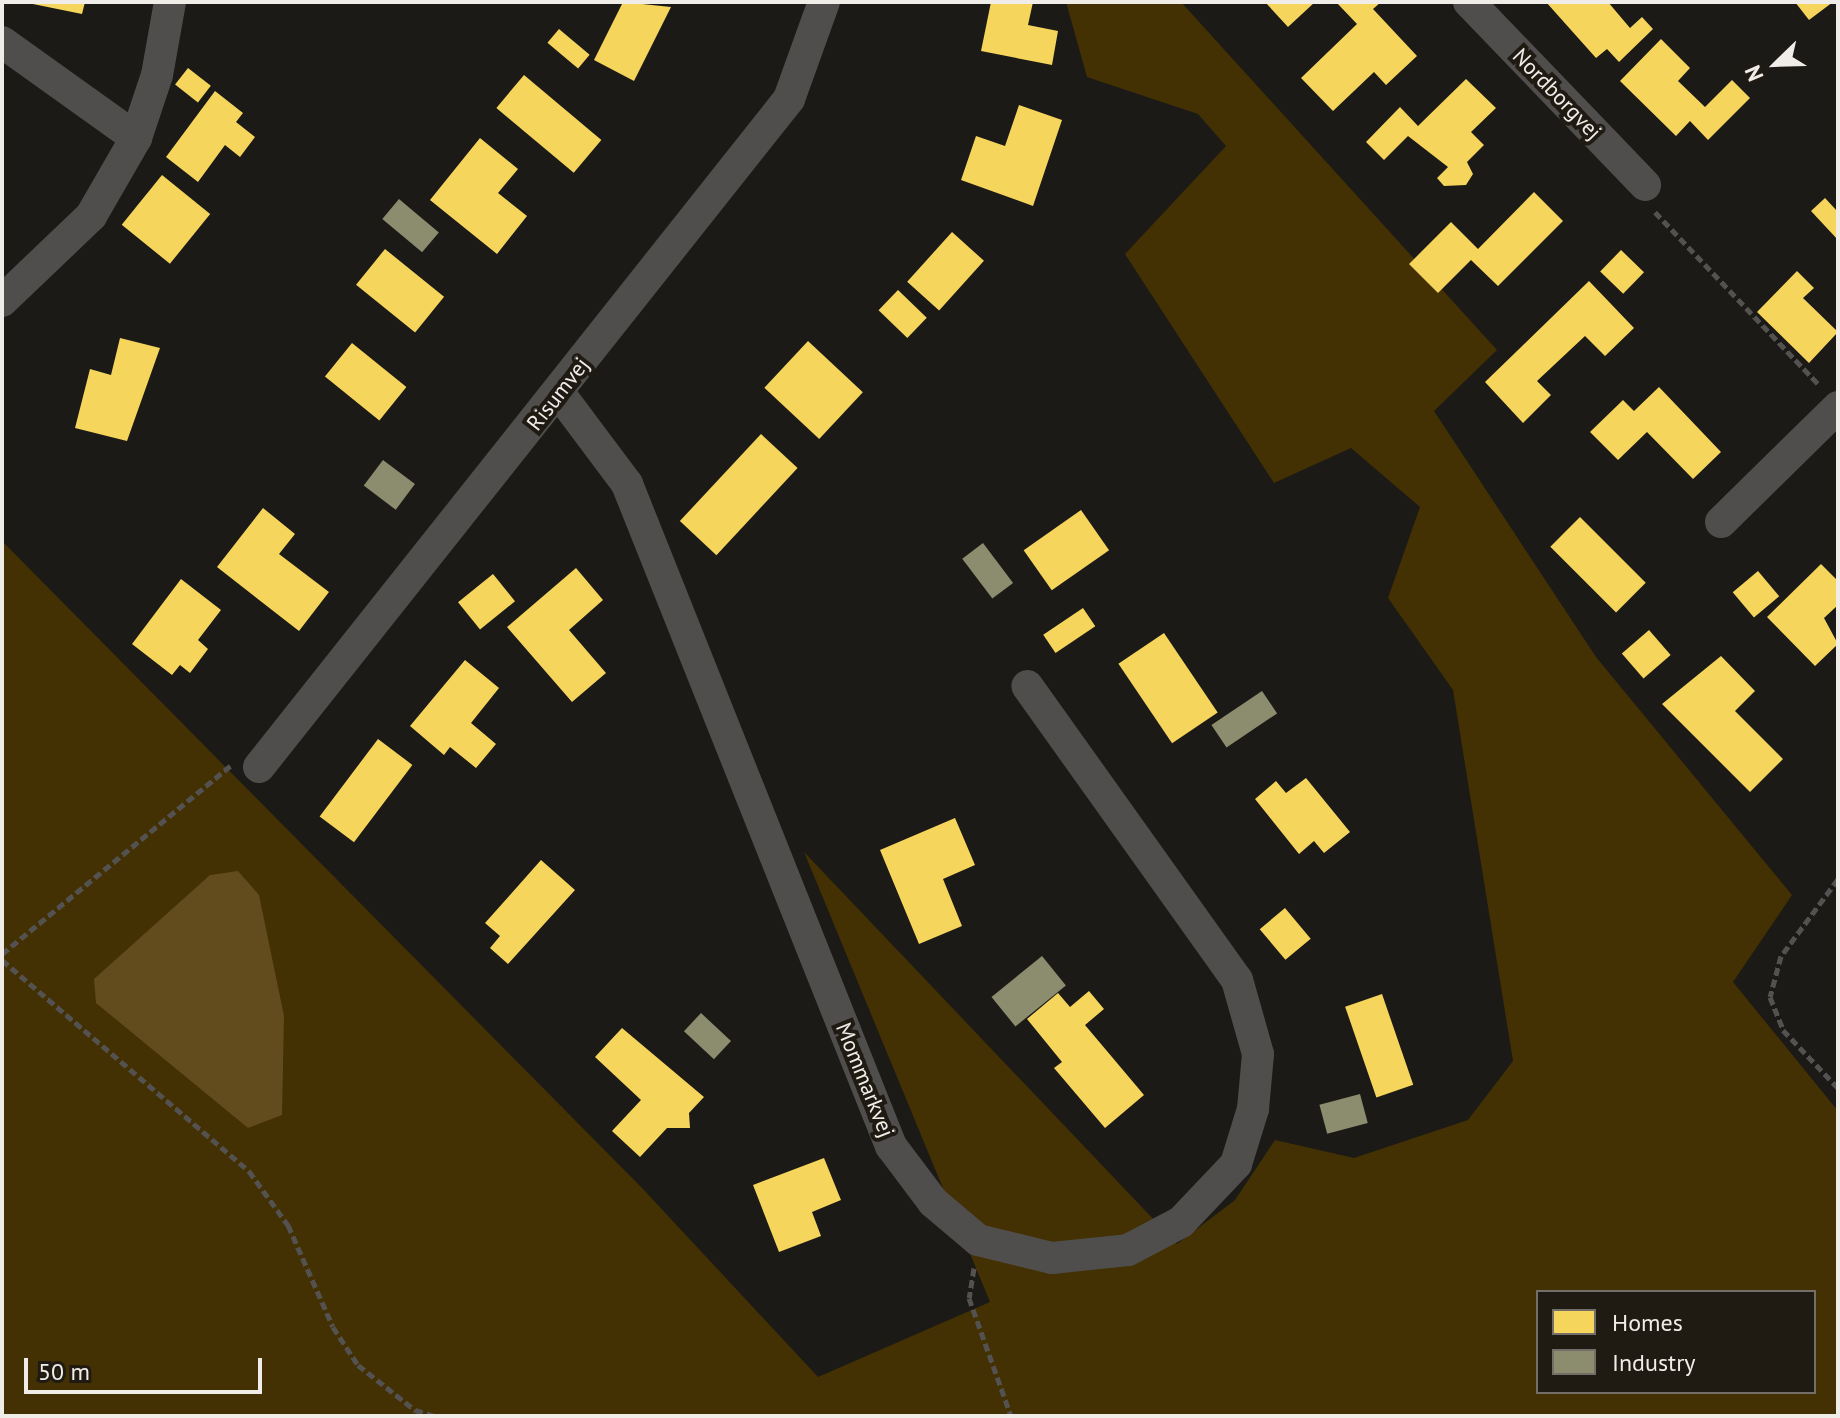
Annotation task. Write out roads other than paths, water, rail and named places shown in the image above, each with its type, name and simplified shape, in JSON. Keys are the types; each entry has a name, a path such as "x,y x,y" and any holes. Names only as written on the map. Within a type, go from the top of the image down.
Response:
{"street":[{"path":"2,301 91,216 136,138 157,75 170,2"},
{"name":"Risumvej","path":"259,767 559,393 789,99 824,2"},
{"name":"Nordborgvej","path":"1469,2 1645,185"},
{"path":"2,42 136,138"},
{"name":"Mommarkvej","path":"559,393 627,484 891,1146 933,1202 978,1240 1052,1258 1128,1250 1181,1222 1236,1164 1253,1109 1258,1054 1237,980 1027,686"},
{"path":"1721,522 1833,400"}]}
